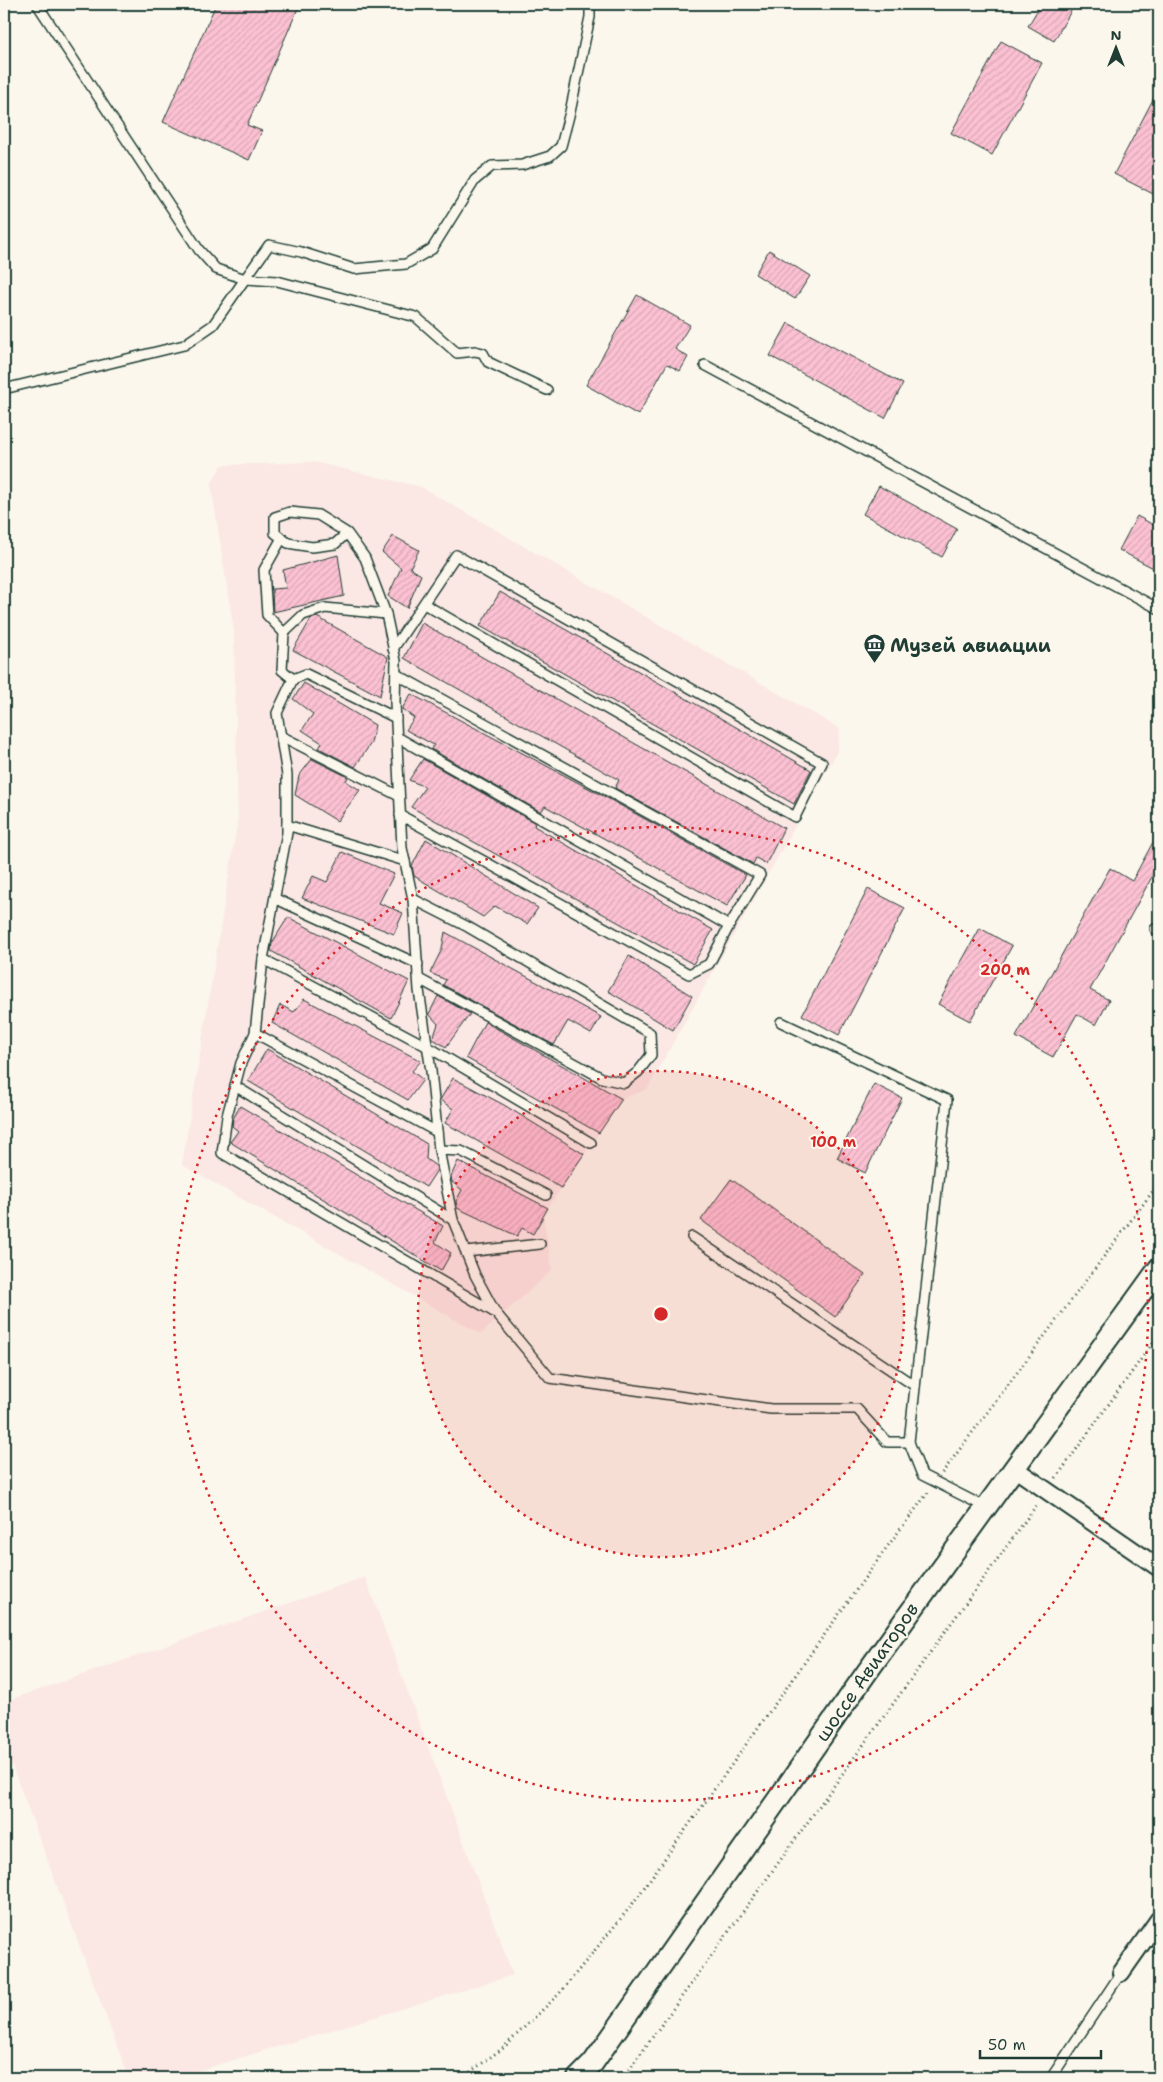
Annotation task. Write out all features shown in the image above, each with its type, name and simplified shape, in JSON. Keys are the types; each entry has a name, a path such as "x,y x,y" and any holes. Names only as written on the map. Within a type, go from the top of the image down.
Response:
{"street":[{"name":"шоссе Авиаторов","path":"578,2078 593,2063 867,1672 1159,1268"},
{"path":"1014,1468 1159,1568"},
{"path":"1121,1973 1159,1920"}],"lane":[{"path":"37,4 199,250 216,269 246,278 276,281 416,317 457,354 475,351 483,354 488,362 547,390"},
{"path":"4,389 184,345 213,325 269,245 301,252 354,269 406,264 432,249 475,180 492,166 522,165 550,156 561,146 590,17 590,4"},
{"path":"705,365 1159,609"},
{"path":"347,533 335,544 312,547 288,543 275,533 275,517 290,512 318,515 347,533 365,558 386,614 396,674 396,718 402,848 413,899 419,978 439,1150 453,1220 475,1275 495,1312 550,1378 771,1409 857,1409 887,1442 909,1442"},
{"path":"282,538 264,570 267,615 284,633"},
{"path":"393,649 456,554 822,763 795,817 424,604"},
{"path":"293,679 282,670 284,633 303,615 325,608 386,614"},
{"path":"396,718 306,674 293,679 278,713 287,775 287,825 276,899 263,959 255,1034 241,1063 227,1116 222,1152 495,1312"},
{"path":"396,674 760,875 729,926 709,964 689,974 400,815"},
{"path":"281,736 399,796"},
{"path":"397,737 729,926"},
{"path":"287,825 405,861"},
{"path":"276,899 418,964"},
{"path":"413,899 468,927 650,1034 650,1055 638,1072 624,1083 602,1078 419,978"},
{"path":"263,959 428,1047 592,1143"},
{"path":"781,1022 947,1100 909,1442 922,1475 985,1507"},
{"path":"255,1034 438,1132"},
{"path":"235,1086 453,1220"},
{"path":"439,1150 461,1151 546,1195"},
{"path":"692,1237 916,1386"},
{"path":"466,1252 540,1244"},
{"path":"1051,2078 1121,1973"}],"path":[{"path":"938,1479 1159,1183"},
{"path":"623,2078 1159,1334"},
{"path":"462,2078 503,2048 559,1994 631,1906 884,1551 932,1487"}],"shaded area":[{"path":"313,462 421,487 840,729 837,752 647,1089 622,1099 543,1215 552,1270 481,1334 182,1165 238,819 234,631 211,484 222,465"},
{"path":"365,1577 513,1975 174,2078 129,2078 4,1744 4,1702"}],"building":[{"path":"216,4 300,4 247,125 262,131 249,160 163,122"},
{"path":"1041,4 1075,4 1054,41 1028,26"},
{"path":"1001,41 1042,63 992,155 951,133"},
{"path":"1159,88 1159,197 1114,174"},
{"path":"769,250 810,276 795,299 755,274"},
{"path":"637,295 690,325 675,349 688,357 680,371 667,364 638,415 586,385"},
{"path":"788,323 903,384 885,418 770,356"},
{"path":"879,486 957,529 942,557 863,514"},
{"path":"1137,516 1159,528 1159,571 1119,550"},
{"path":"393,536 419,550 410,568 421,575 407,608 388,596 401,568 382,552"},
{"path":"338,555 344,596 273,612 272,589 286,588 283,570"},
{"path":"500,592 811,770 794,804 480,626"},
{"path":"317,617 388,657 380,696 293,650 311,619"},
{"path":"422,623 784,828 766,864 756,858 753,864 615,788 619,780 404,658"},
{"path":"304,683 375,725 371,743 355,767 319,748 322,743 302,730 313,714 293,699"},
{"path":"411,694 609,799 746,875 727,906 545,806 541,812 431,749 434,745 406,730 414,718 402,709"},
{"path":"312,759 348,777 346,781 360,790 337,821 295,795 299,776"},
{"path":"423,759 535,823 534,826 713,930 693,964 411,807 425,787 409,780"},
{"path":"1159,831 1159,864 1090,990 1109,1000 1096,1025 1077,1014 1053,1057 1016,1037 1110,868 1132,881"},
{"path":"426,839 538,908 527,924 495,906 483,917 414,876 412,866"},
{"path":"342,852 394,874 379,903 403,913 394,934 302,898 313,876 327,882"},
{"path":"868,889 905,908 839,1035 802,1015"},
{"path":"288,917 409,981 391,1018 271,951 272,943"},
{"path":"980,928 1012,946 970,1021 938,1004"},
{"path":"445,932 601,1017 591,1034 568,1021 554,1045 443,985 446,980 430,973 442,949"},
{"path":"629,956 692,996 673,1030 608,991"},
{"path":"438,996 470,1014 446,1047 433,1039 438,1024 429,1014"},
{"path":"304,999 421,1061 412,1071 423,1080 408,1100 272,1023 280,1005 294,1012"},
{"path":"485,1022 622,1099 599,1133 466,1058"},
{"path":"267,1049 427,1144 426,1159 436,1166 437,1170 426,1187 248,1081"},
{"path":"453,1078 504,1105 584,1154 561,1188 445,1123 453,1109 440,1100"},
{"path":"874,1084 902,1098 865,1173 837,1158"},
{"path":"240,1106 443,1226 435,1242 451,1253 441,1271 230,1142 238,1131 232,1126 233,1119"},
{"path":"458,1161 548,1208 533,1234 522,1228 517,1236 457,1208 456,1201 462,1190 452,1182 451,1176"},
{"path":"731,1179 865,1275 835,1317 701,1220"}],"place":[{"name":"Музей авиации","path":"874,664"}]}
